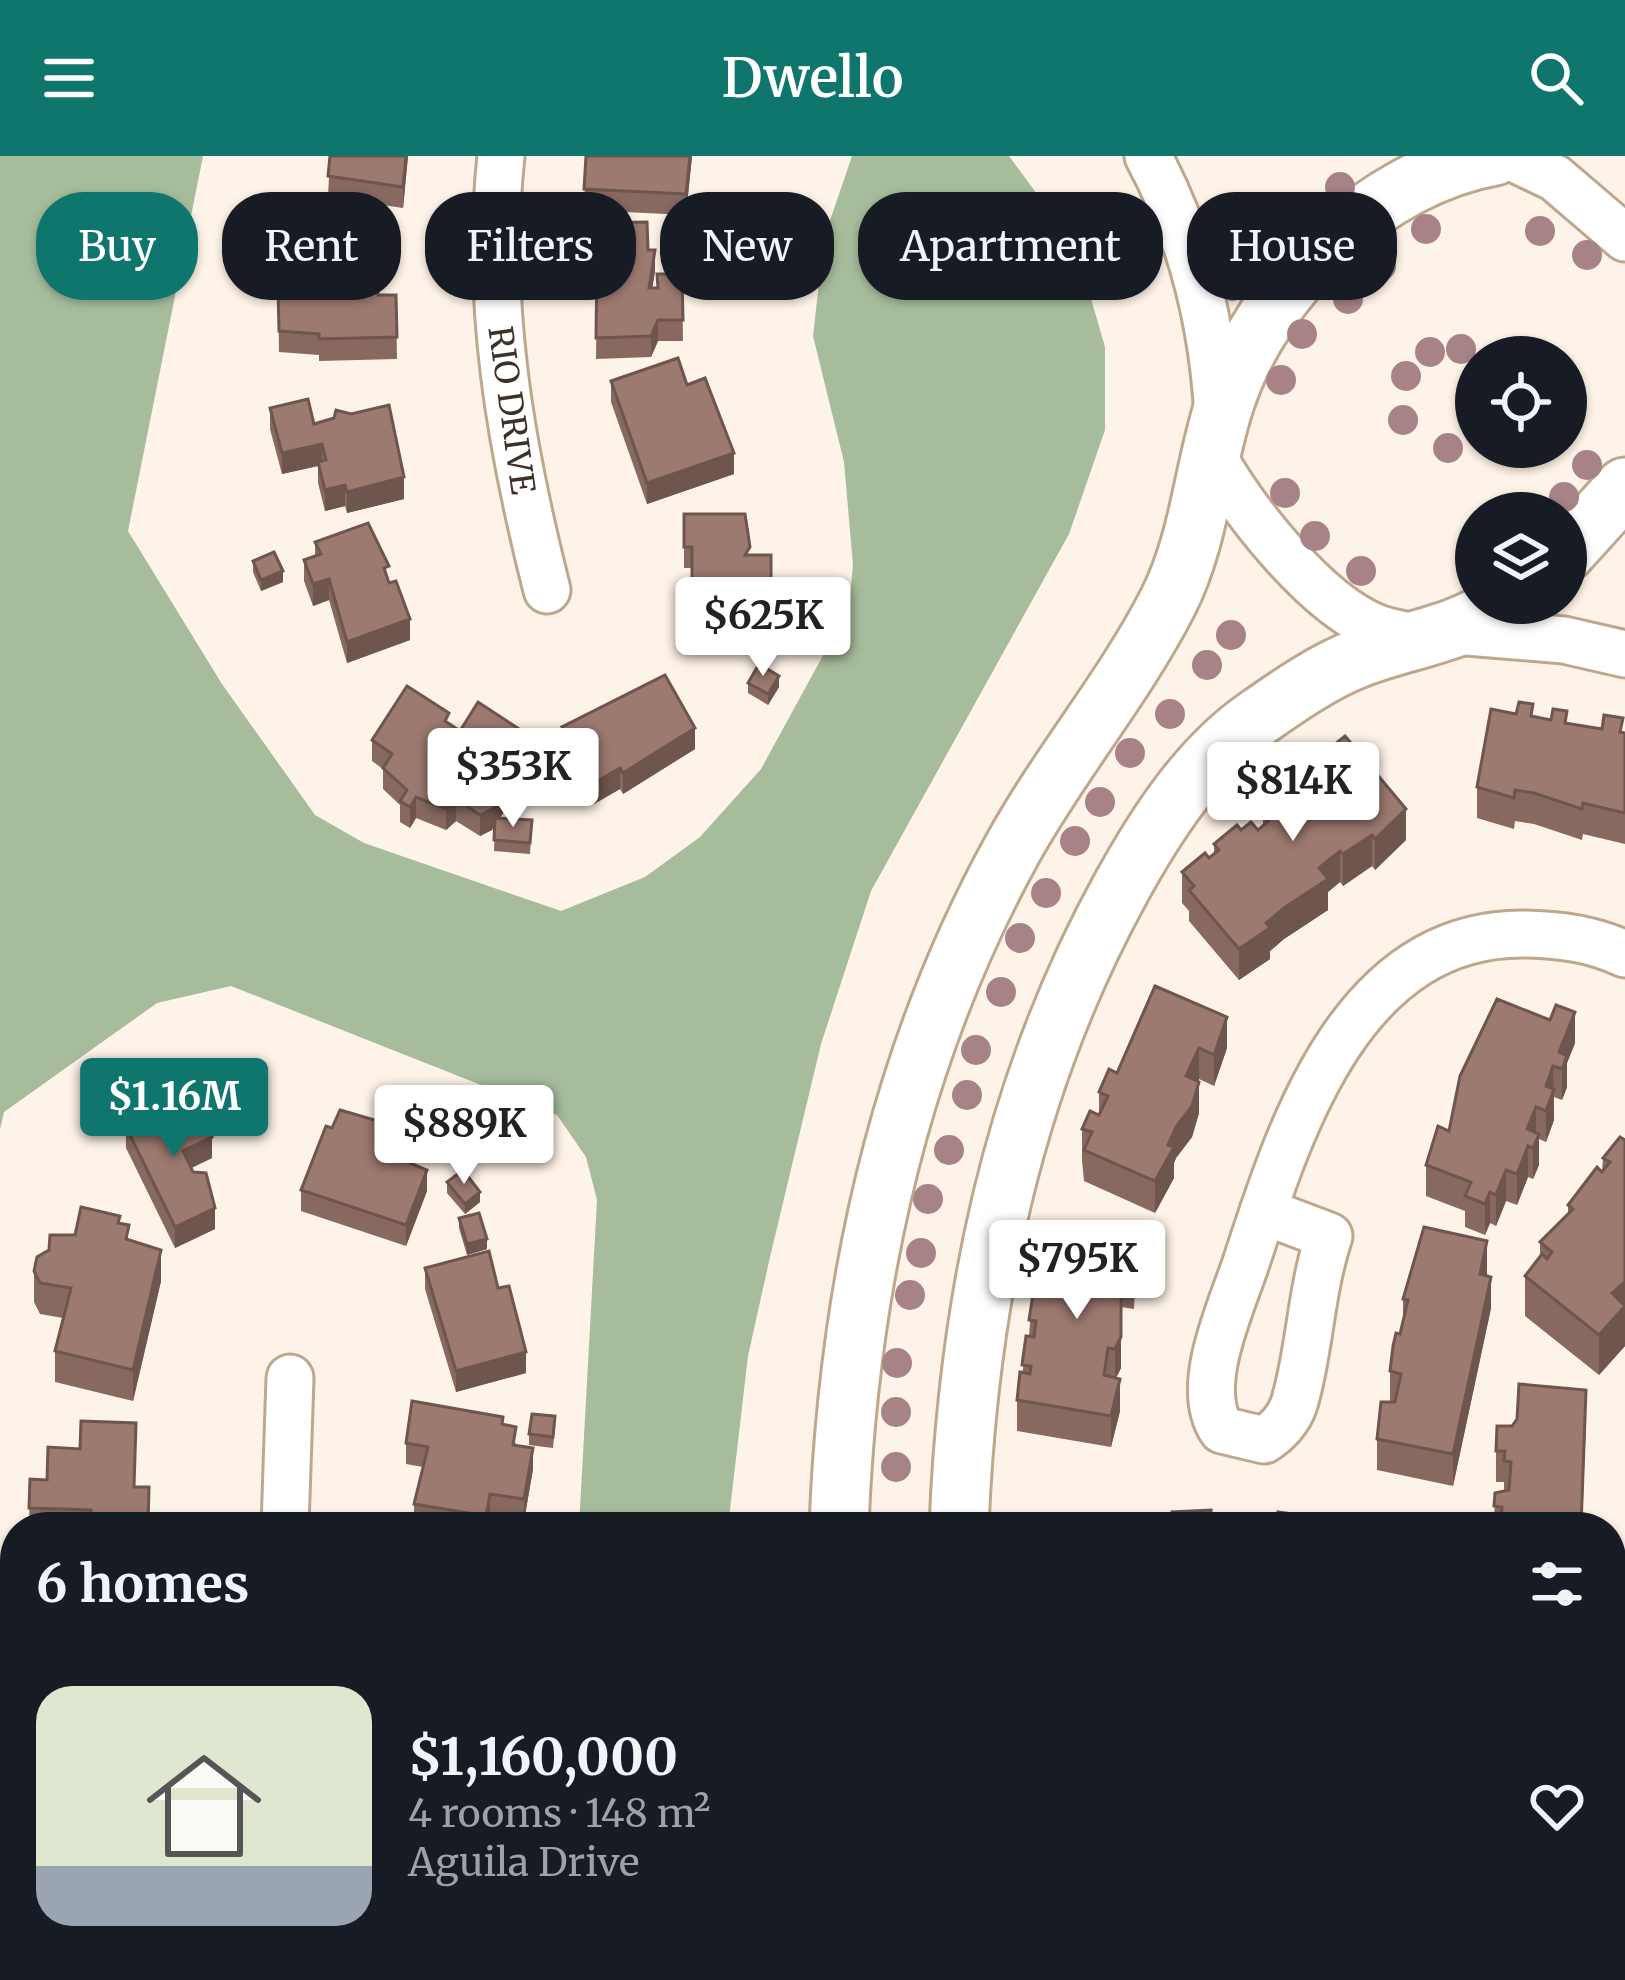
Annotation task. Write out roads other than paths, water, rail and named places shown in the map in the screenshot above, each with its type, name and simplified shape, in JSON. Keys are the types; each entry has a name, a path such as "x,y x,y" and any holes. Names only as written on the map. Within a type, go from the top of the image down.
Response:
{"street":[{"name":"RIO DRIVE","path":"501,156 497,311 512,439 547,590"},
{"path":"1148,156 1195,266 1215,366 1215,441 1245,510 1315,582 1376,628 1460,624 1625,654"},
{"path":"840,1512 850,1364 866,1269 929,1030 1020,836 1169,600 1193,541 1215,441 1262,323 1301,272 1379,205 1473,157 1555,178 1625,238"},
{"path":"1587,529 1625,487"},
{"path":"960,1512 970,1361 996,1220 1042,1059 1116,898 1154,830 1209,761 1252,721 1355,659 1460,624"},
{"path":"1263,1211 1311,1090 1354,1021 1394,979 1451,948 1510,934 1564,935 1625,954"},
{"path":"286,1512 290,1378"}]}
